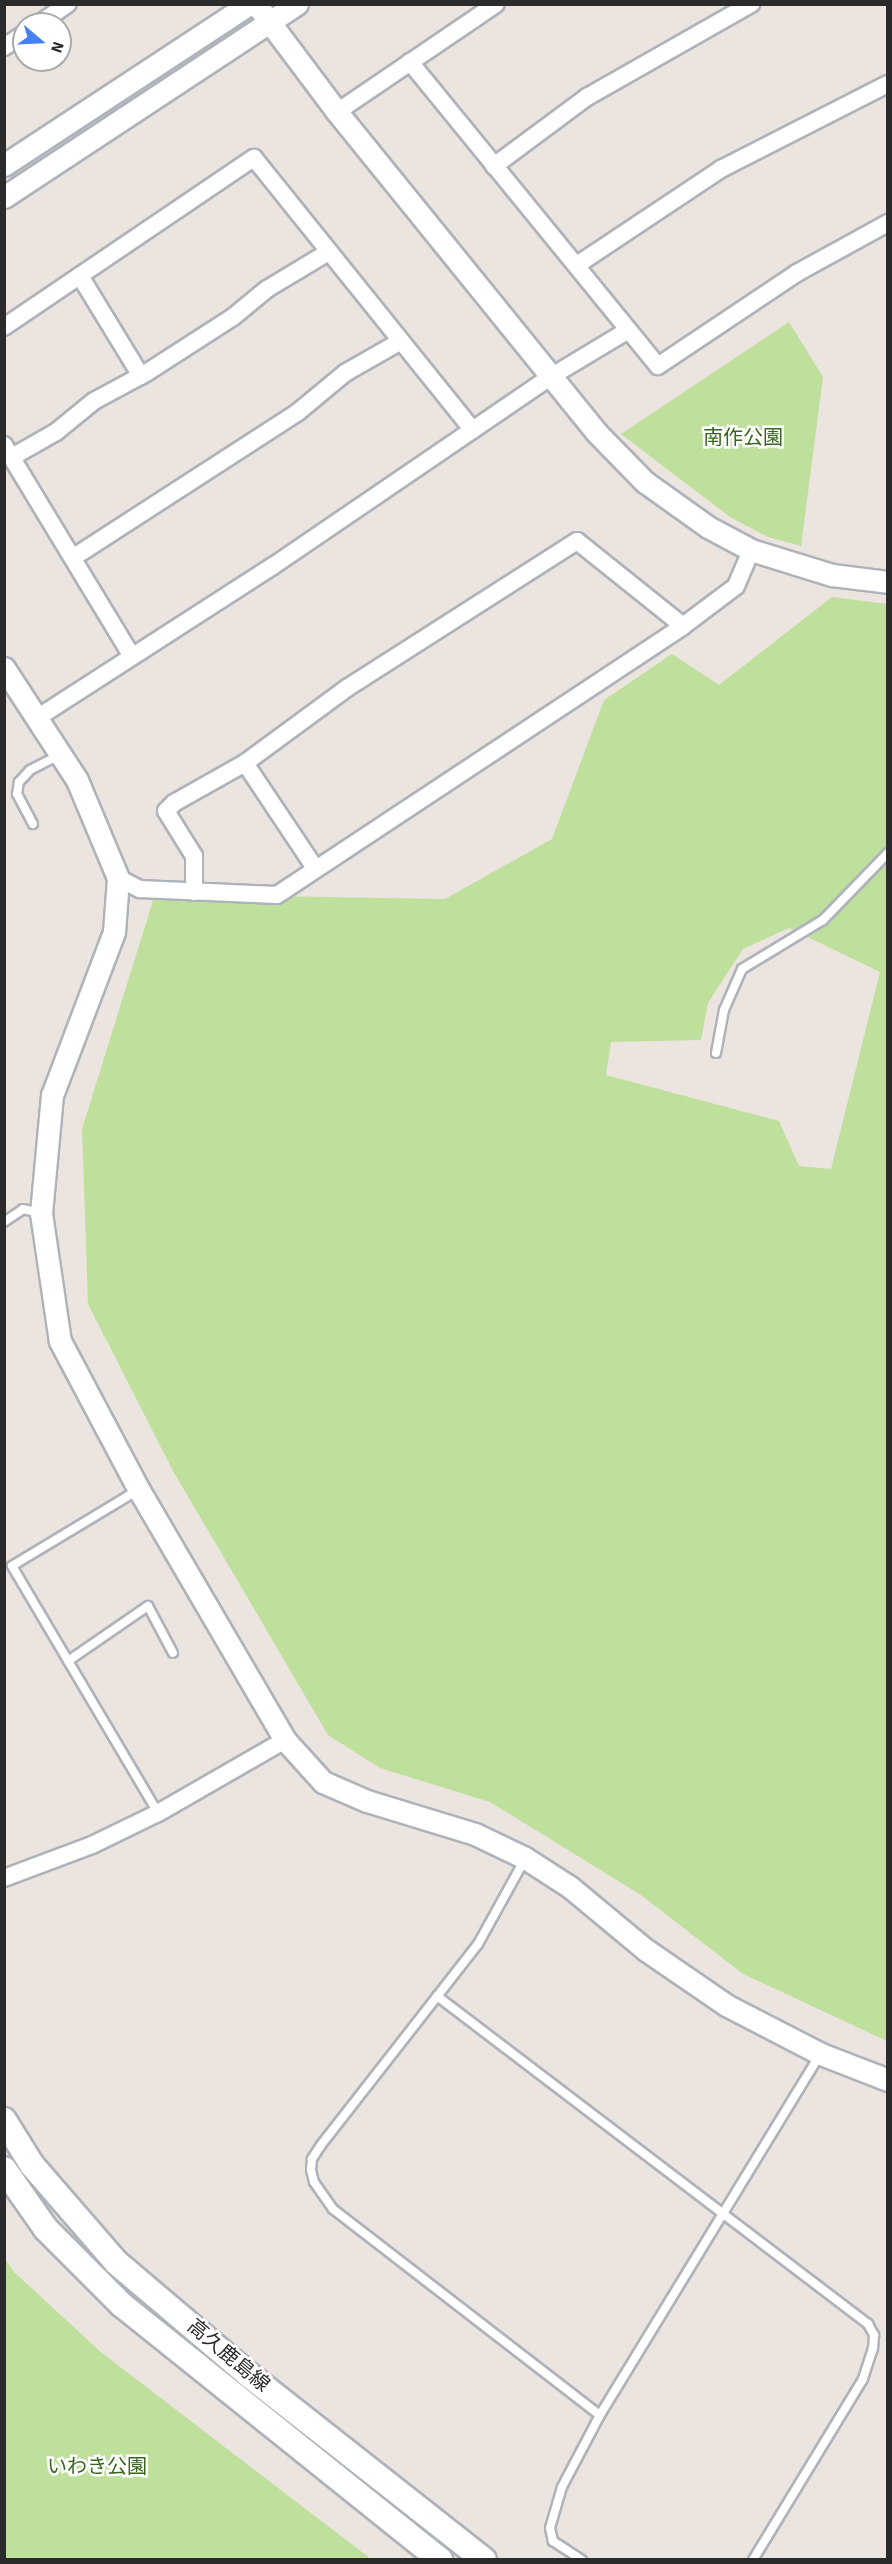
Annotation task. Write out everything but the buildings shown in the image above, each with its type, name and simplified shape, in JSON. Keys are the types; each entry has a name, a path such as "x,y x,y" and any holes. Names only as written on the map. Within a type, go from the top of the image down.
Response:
{"main road":[{"name":"高久鹿島線","path":"4,2120 32,2165 117,2263 249,2375 484,2559"},
{"name":"高久鹿島線","path":"4,2169 46,2229 122,2305 440,2559"}],"street":[{"path":"4,165 249,4"},
{"path":"256,4 337,112 597,433 645,482 708,527 751,550 832,575 888,582"},
{"path":"4,197 297,4"},
{"path":"337,112 496,4"},
{"path":"494,166 587,97 751,4"},
{"path":"410,62 577,265 627,331 658,366 797,273 888,223"},
{"path":"577,265 721,169 888,84"},
{"path":"4,327 254,158 327,253 473,430"},
{"path":"131,655 8,451 56,432 94,401 141,376 327,253"},
{"path":"80,276 141,376"},
{"path":"37,718 131,655 273,567 552,376 627,331"},
{"path":"74,557 298,412 345,373 401,341"},
{"path":"194,892 194,856 166,810 245,763 347,688 577,541 683,626"},
{"path":"118,878 140,889 277,895 683,626 736,586 751,550"},
{"path":"4,668 77,780 118,878 114,932 52,1095 41,1213 60,1341 139,1490 285,1740 323,1782 367,1802 475,1834 525,1858 570,1887 646,1950 726,2005 821,2054 888,2080"},
{"path":"245,763 315,868"},
{"path":"4,1878 92,1845 158,1813 285,1740"}],"lane":[{"path":"33,824 17,794 19,782 30,770 60,755"},
{"path":"716,1053 724,1010 742,969 823,920 888,853"},
{"path":"4,1222 23,1209 41,1213"},
{"path":"139,1490 12,1566 158,1813"},
{"path":"68,1661 148,1606 173,1653"},
{"path":"525,1858 478,1944 321,2145 312,2159 314,2182 333,2209 600,2415"},
{"path":"437,1996 868,2324 874,2335 870,2362 863,2379 753,2559"},
{"path":"582,2559 554,2541 550,2528 562,2487 600,2415 821,2054"}],"green space":[{"name":"南作公園","path":"789,322 823,377 801,546 768,537 730,517 621,434"},
{"path":"832,597 887,604 887,2041 743,1974 641,1895 490,1802 380,1768 328,1735 172,1469 88,1304 82,1129 155,894 445,899 552,839 604,700 672,654 719,685","holes":["789,928 880,972 831,1169 799,1166 779,1121 606,1075 611,1042 701,1040 708,1003 743,949"]},
{"name":"いわき公園","path":"4,2258 14,2272 102,2353 371,2559 5,2559"}]}
